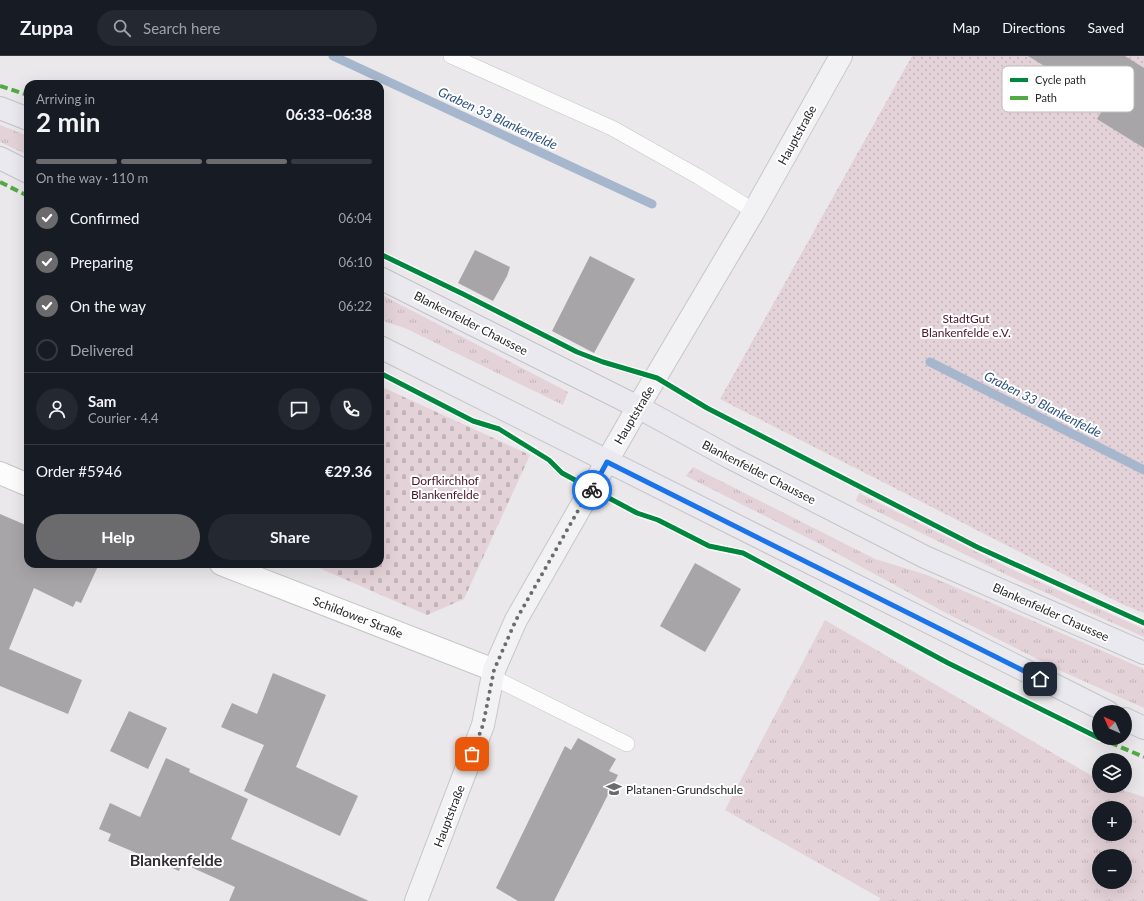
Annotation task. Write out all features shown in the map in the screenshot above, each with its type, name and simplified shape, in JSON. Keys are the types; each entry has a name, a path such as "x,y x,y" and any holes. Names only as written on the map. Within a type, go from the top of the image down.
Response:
{"main road":[{"path":"0,108 24,117"},
{"path":"0,158 24,170"},
{"name":"Blankenfelder Chaussee","path":"384,280 638,407 732,458 925,557 1144,653"},
{"path":"384,349 1094,705"},
{"path":"1132,722 1144,728"}],"street":[{"name":"Hauptstraße","path":"416,901 483,725 493,674 516,620 638,407 754,212 841,56"},
{"path":"0,473 24,483"},
{"name":"Schildower Straße","path":"231,568 493,674"}],"lane":[{"path":"451,56 612,128 699,177 754,212"},
{"path":"493,674 627,744"}],"green space":[{"name":"StadtGut Blankenfelde e.V.","path":"912,56 1144,56 1144,613 1122,604 720,399"},
{"path":"0,125 24,134 24,153 0,142"},
{"path":"384,296 568,392 563,405 405,328 384,321"},
{"name":"Dorfkirchhof Blankenfelde","path":"384,388 530,455 464,599 427,615 319,568 384,568"},
{"path":"693,467 875,559 927,575 1144,669 1144,708 1059,670 946,613 816,542 686,476"},
{"path":"859,493 1011,569 1144,629 1144,637 1009,576 856,501"},
{"path":"825,620 1092,776 1092,793 1132,793 1144,797 1144,901 879,901 880,898 725,810"}],"building":[{"path":"1028,56 1125,56 1144,68 1144,148 1097,119 1101,112 1134,112 1134,66 1044,66"},
{"path":"475,250 510,267 507,276 493,301 458,283"},
{"path":"590,256 635,279 594,353 552,331"},
{"path":"0,514 24,524 24,568 97,568 81,603 76,601 73,607 34,588 9,649 82,680 68,714 0,686"},
{"path":"695,563 741,589 705,652 660,626"},
{"path":"273,673 326,695 296,767 358,796 340,836 244,791 264,745 221,727 232,703 257,714"},
{"path":"129,711 167,728 148,769 110,751"},
{"name":"Platanen-Grundschule","path":"578,738 616,759 609,771 618,775 554,901 518,901 496,888 565,746 571,750"},
{"path":"166,758 190,769 189,772 248,799 231,839 369,901 229,901 235,887 182,863 179,871 108,841 111,834 99,829 110,803 140,817"}],"waterway":[{"name":"Graben 33 Blankenfelde","path":"333,56 652,204"},
{"name":"Graben 33 Blankenfelde","path":"930,362 1144,470"}],"marked path":[{"path":"0,86 24,94"},
{"path":"0,182 24,194"},
{"path":"1116,745 1144,757"}],"cycle path":[{"path":"384,256 577,352 603,362 657,378 707,408 977,547 1144,623"},
{"path":"384,375 473,421 499,429 549,460 562,473 637,513 658,520 709,546 743,553 948,663 1092,735"}],"way so far":[{"path":"472,754 483,725 494,670 516,620 577,512 592,490"}],"place":[{"name":"Platanen-Grundschule","path":"614,789"}],"district":[{"name":"Blankenfelde","path":"176,859"}],"route":[{"path":"592,490 607,462 1040,679"}]}
